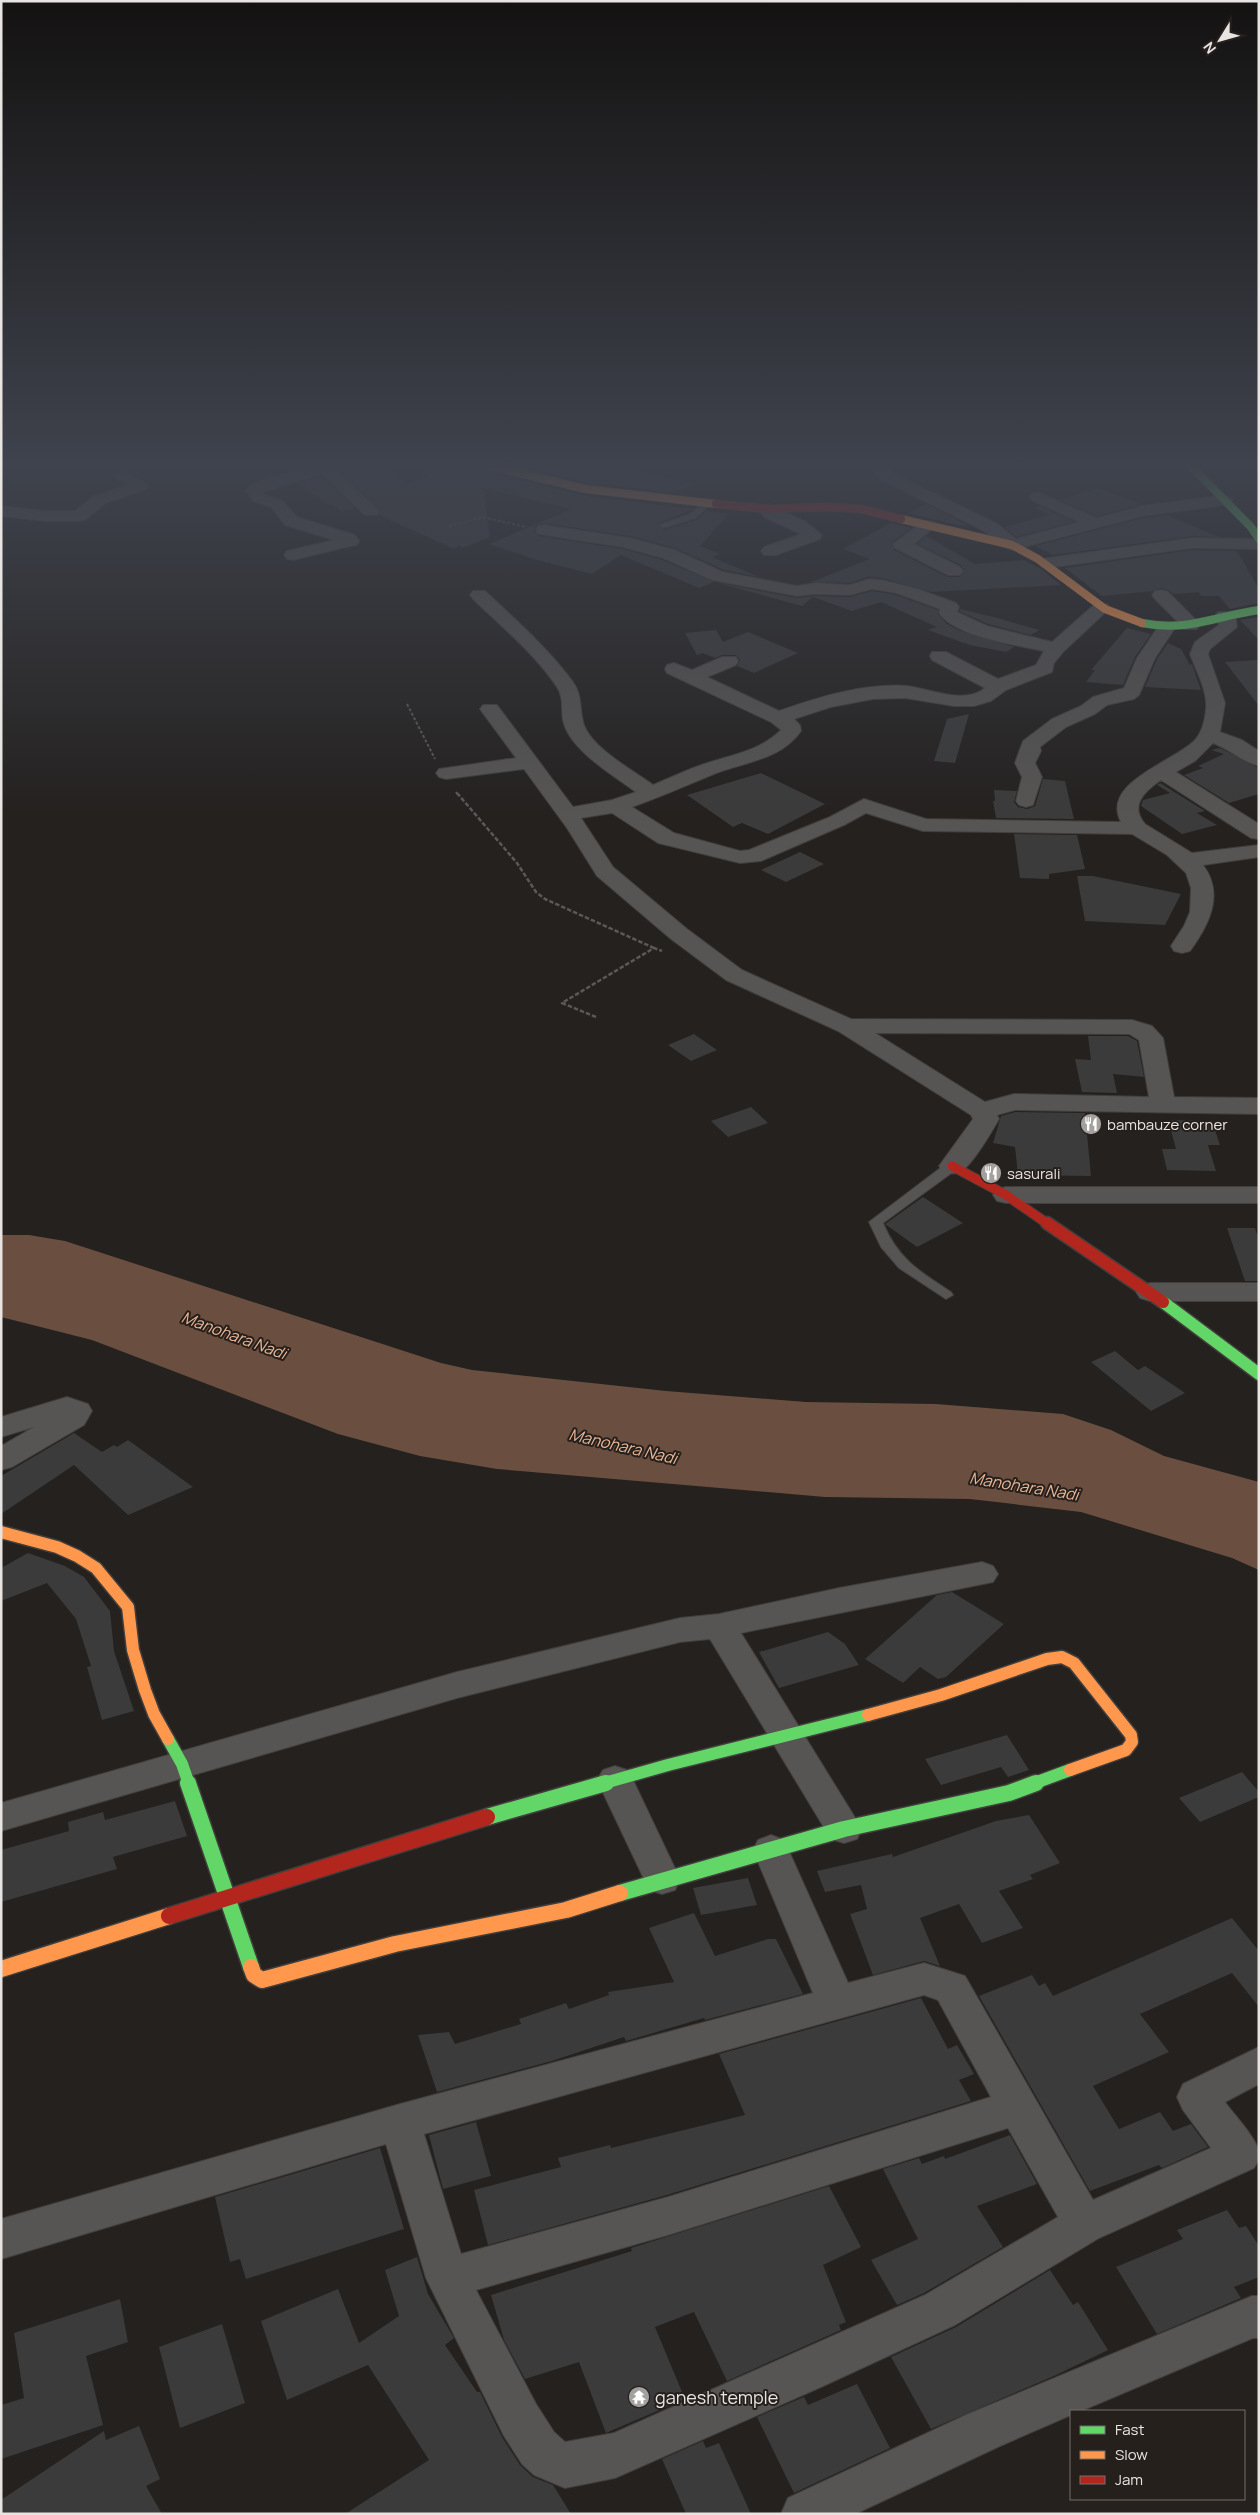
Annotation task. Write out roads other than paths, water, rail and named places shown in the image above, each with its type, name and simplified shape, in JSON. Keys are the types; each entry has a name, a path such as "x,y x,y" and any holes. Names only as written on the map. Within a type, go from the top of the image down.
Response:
{"street":[{"path":"752,582 797,591 806,588 859,590 870,584 891,587 922,595 950,606 948,613 951,620 973,628 1056,648"},
{"path":"1072,582 1101,608 1136,621 1166,628 1191,626 1224,616 1259,610"},
{"path":"479,595 536,651 566,687 573,700 576,729 590,746 651,794"},
{"path":"1161,595 1191,626"},
{"path":"778,718 805,708 843,698 905,692 962,700 985,697 998,687 1045,668 1045,663 1056,648 1101,608"},
{"path":"1182,946 1202,914 1204,898 1201,878 1190,860 1135,828 1128,819 1127,801 1138,785 1196,750 1211,735 1216,707 1199,654 1202,646 1228,627 1224,616"},
{"path":"1026,801 1032,777 1025,763 1031,751 1030,745 1059,723 1088,710 1100,701 1127,695 1132,691 1146,658 1166,628"},
{"path":"939,656 998,687"},
{"path":"692,677 730,661"},
{"path":"567,814 616,806 651,794 779,743 790,732 790,725 778,718 674,669"},
{"path":"490,709 567,814 605,871 717,964 752,985 798,1002 848,1026 982,1111 986,1119 977,1135 952,1166 1006,1195 1150,1292 1259,1374"},
{"path":"1211,735 1235,744 1259,760"},
{"path":"446,773 529,762"},
{"path":"1162,772 1259,833"},
{"path":"616,806 666,838 740,857 754,856 838,820 864,805 923,825 948,827 1135,828"},
{"path":"1190,860 1259,851"},
{"path":"848,1026 1132,1027 1143,1031 1151,1038 1164,1104"},
{"path":"982,1111 1014,1102 1259,1106"},
{"path":"1006,1195 1259,1195"},
{"path":"1150,1292 1259,1292"},
{"path":"1,1427 67,1408 77,1411 73,1418 1,1460"},
{"path":"1,1532 57,1547 77,1556 96,1568 128,1607 133,1650 145,1690 154,1714 182,1764 226,1897 254,1975 262,1980 395,1944 566,1910 662,1879 844,1829 1010,1793 1126,1750 1132,1742 1131,1735 1074,1663 1062,1657 1047,1659 957,1690 615,1780 226,1897 1,1969"},
{"path":"1,1818 457,1685 680,1630 719,1626 839,1600 982,1574"},
{"path":"719,1626 844,1829"},
{"path":"615,1780 662,1879"},
{"path":"771,1850 837,2003"},
{"path":"1,2239 400,2122 924,1979 952,1988 1084,2224"},
{"path":"400,2122 447,2278 520,2420 538,2448 550,2459 565,2465 615,2454 940,2310 1084,2224 1240,2155 1197,2097 1259,2064"},
{"path":"447,2278 668,2216 1018,2107"},
{"path":"804,2514 984,2430 1252,2317 1259,2317"}],"lane":[{"path":"946,1295 899,1264 880,1233 876,1222 952,1166"}],"water":[{"name":"Manohara Nadi","path":"1,1235 29,1235 65,1241 441,1363 472,1370 666,1391 806,1402 936,1404 1063,1414 1111,1430 1164,1456 1259,1482 1259,1570 1232,1558 1081,1512 970,1499 825,1497 497,1469 420,1456 338,1434 92,1340 1,1317"}],"place":[{"name":"bambauze corner","path":"1091,1124"},
{"name":"sasurali","path":"991,1173"},
{"name":"ganesh temple","path":"639,2397"}]}
